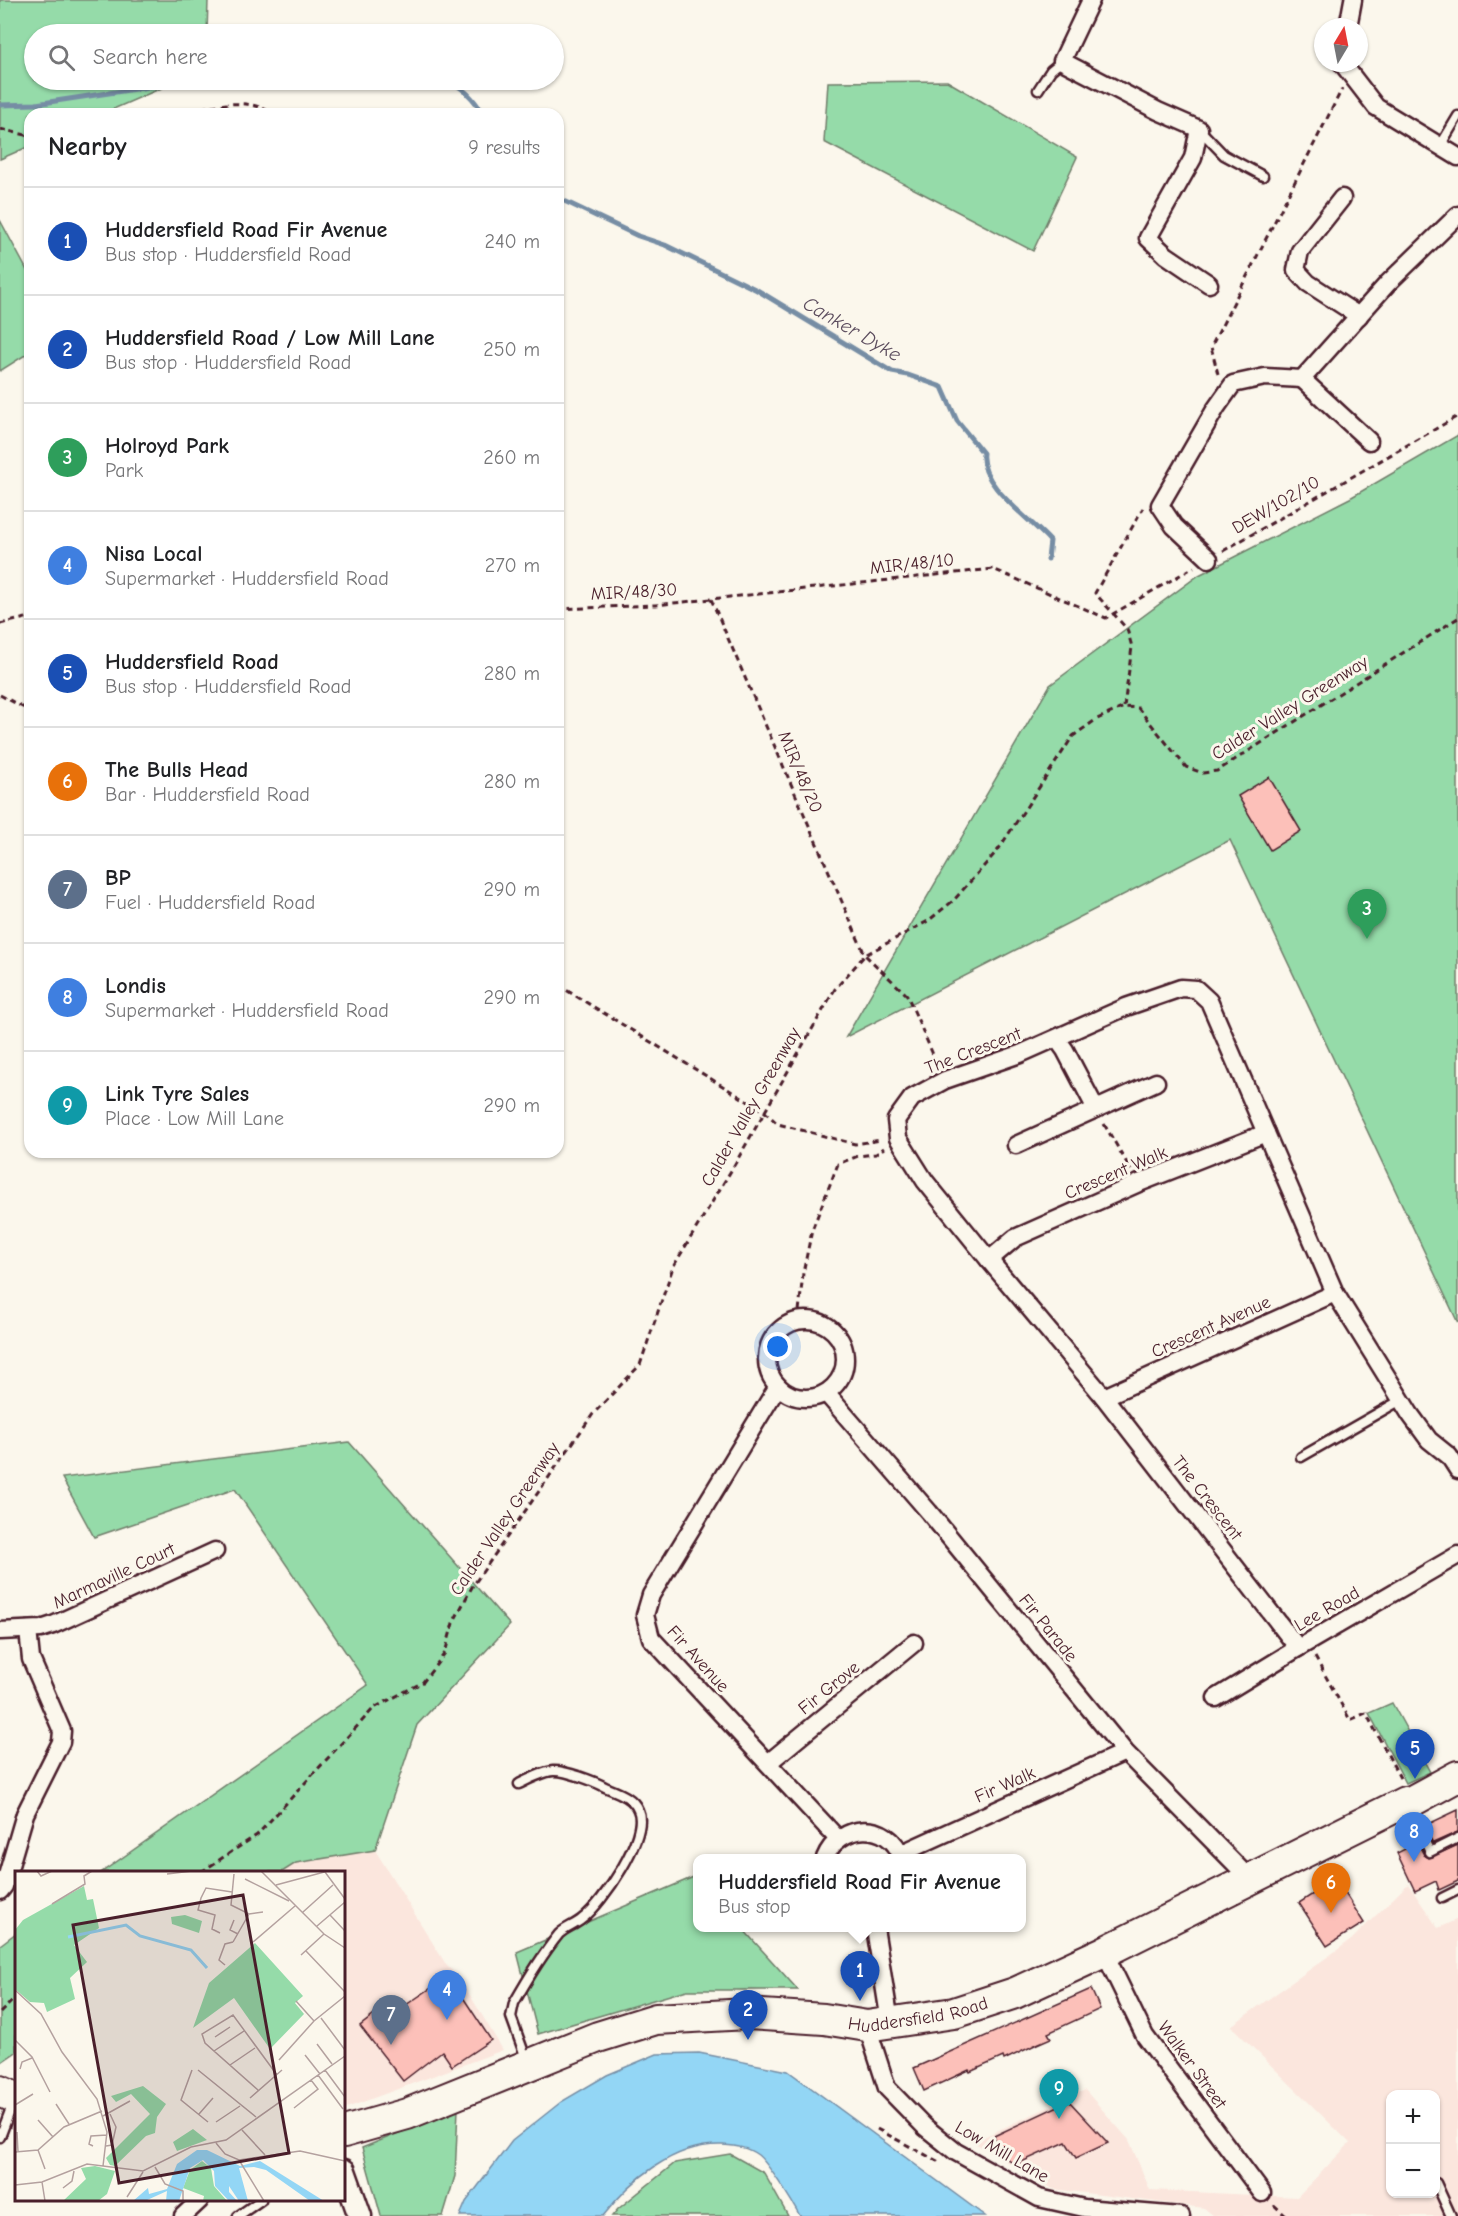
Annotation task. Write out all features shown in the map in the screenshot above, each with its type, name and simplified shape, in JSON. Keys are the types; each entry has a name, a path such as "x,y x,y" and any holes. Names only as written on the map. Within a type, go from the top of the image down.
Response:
{"highway":[{"name":"Huddersfield Road","path":"345,2132 407,2114 598,2037 656,2019 748,2014 878,2024 954,2013 1015,1993 1104,1952 1457,1779"}],"street":[{"path":"1091,0 1062,61 1158,111 1200,129 1193,158 1148,238 1166,255 1209,284"},
{"path":"1350,18 1353,0"},
{"path":"1349,72 1376,107 1458,157"},
{"path":"1342,198 1300,251 1296,270 1308,283 1359,316"},
{"path":"1302,379 1388,283 1458,215"},
{"path":"1209,559 1174,526 1160,505 1216,408 1233,384 1265,377 1302,379 1369,441"},
{"name":"The Crescent","path":"1303,1645 1104,1397 988,1260 925,1180 898,1138 896,1120 912,1098 945,1080 1057,1039 1126,1007 1181,988 1196,989 1209,1002 1335,1293 1401,1400 1429,1440 1455,1461"},
{"path":"1057,1039 1096,1109"},
{"path":"1016,1145 1156,1082"},
{"name":"Crescent Walk","path":"988,1260 1015,1238 1138,1184 1266,1133"},
{"name":"Crescent Avenue","path":"1104,1397 1335,1293"},
{"path":"810,1320 832,1330 845,1351 842,1375 836,1385 826,1393 814,1398 801,1398 788,1394 778,1386 771,1377 768,1365 771,1343 778,1333 787,1326 810,1320"},
{"name":"Fir Avenue","path":"778,1386 651,1595 645,1615 651,1638 838,1839"},
{"name":"Fir Parade","path":"826,1393 929,1512 1125,1752 1250,1879"},
{"name":"Marmaville Court","path":"0,1631 28,1630 53,1625 214,1551"},
{"name":"Lee Road","path":"1216,1698 1458,1555"},
{"path":"0,1891 4,1886 25,1814 61,1742 62,1731 32,1659 28,1630"},
{"name":"Fir Grove","path":"768,1763 914,1643"},
{"name":"Fir Walk","path":"905,1854 1125,1752"},
{"path":"827,1854 838,1839 854,1832 873,1831 889,1840 900,1854"},
{"path":"875,1932 878,2024"},
{"name":"Walker Street","path":"1104,1952 1145,2036 1263,2193"},
{"name":"Low Mill Lane","path":"878,2024 887,2088 925,2127 956,2152 1040,2198 1084,2208 1181,2216"},
{"path":"345,2174 360,2216"},
{"path":"1040,2198 1044,2216"},
{"path":"183,2216 198,2201"}],"lane":[{"path":"1038,90 1051,70 1062,61"},
{"path":"1440,146 1458,116"},
{"path":"1200,129 1224,155 1263,177"},
{"path":"1301,1457 1401,1400"},
{"path":"519,1784 544,1773 559,1771 598,1784 626,1797 637,1807 641,1817 639,1834 633,1850 598,1903 582,1919 560,1932 514,2003 511,2017 514,2031 528,2064"},
{"path":"1409,1802 1430,1852 1458,1838"},
{"path":"1442,1898 1458,1890"},
{"path":"0,2137 11,2095"},
{"path":"1440,2191 1451,2216"},
{"path":"238,2216 258,2201"}],"path":[{"path":"204,108 227,104 252,105 262,108"},
{"path":"0,129 24,135"},
{"name":"DEW/102/10","path":"1107,618 1458,416"},
{"name":"MIR/48/10","path":"711,599 993,569 1107,618"},
{"name":"MIR/48/30","path":"564,609 656,605 711,599"},
{"name":"MIR/48/20","path":"711,599 865,955"},
{"path":"0,624 24,618"},
{"name":"Calder Valley Greenway","path":"203,1871 257,1835 374,1708 423,1682 445,1653 453,1623 472,1587 593,1414 640,1365 673,1267 765,1113 835,989 865,955 928,921 954,900 998,850 1073,736 1097,719 1124,707 1138,708 1186,767 1203,773 1217,771 1458,618"},
{"path":"0,695 24,708"},
{"path":"865,955 907,995 945,1080"},
{"path":"564,989 765,1113 777,1124 855,1144 898,1138"},
{"path":"1096,1109 1138,1184"},
{"path":"798,1322 803,1273 812,1230 838,1164 858,1156 876,1154 898,1138"},
{"path":"1303,1645 1350,1720 1365,1713 1409,1802"},
{"path":"0,2013 15,1998"}],"shaded area":[{"path":"375,1850 447,1966 459,1977 503,2050 345,2109 345,1871 284,1871 296,1863"},
{"path":"1408,1884 1438,1928 1458,1919 1458,2216 1214,2216 1204,2208 1053,2189 973,2142 1085,2090 1129,2140 1150,2190 1297,2197 1350,2143 1231,2026 1351,1940"}],"green space":[{"path":"0,0 208,0 207,24 24,24 24,90 157,90 116,108 24,108 24,149 0,159"},
{"path":"947,81 1077,157 1033,251 824,142 828,82"},
{"path":"0,220 24,265 24,356 0,371"},
{"path":"1458,435 1458,1323 1230,840 846,1037 1050,685 1199,575 1350,498"},
{"path":"349,1442 510,1625 417,1725 375,1850 296,1863 284,1871 103,1871 368,1685 235,1489 94,1537 62,1478"},
{"path":"1392,1703 1430,1772 1406,1783 1369,1713"},
{"path":"693,1877 693,1932 746,1932 798,1990 687,1990 538,2034 517,1952"},
{"path":"15,1934 15,2053 0,2063 0,1945"},
{"path":"458,2109 455,2176 443,2216 381,2216 362,2148"},
{"path":"730,2154 764,2173 788,2216 612,2216 675,2163"}],"water":[{"path":"699,2053 788,2071 985,2216 800,2216 774,2174 758,2155 737,2146 723,2145 688,2150 655,2166 627,2189 603,2216 460,2216 466,2202 512,2141 561,2102 607,2075 657,2054"}],"building":[{"path":"1269,777 1301,831 1270,850 1238,796"},
{"path":"1458,1810 1458,1832 1433,1843 1424,1826"},
{"path":"1412,1832 1424,1855 1429,1858 1458,1845 1458,1881 1439,1890 1436,1881 1415,1891 1397,1853 1417,1843"},
{"path":"1336,1879 1364,1923 1327,1946 1299,1903"},
{"path":"449,1976 491,2040 452,2066 442,2051 403,2081 360,2026 382,2009 388,2017"},
{"path":"1091,1989 1100,2009 1048,2033 1051,2038 1004,2060 1003,2057 970,2072 969,2070 924,2091 914,2068"},
{"path":"1069,2101 1108,2143 1076,2158 1066,2142 1015,2165 1001,2154 994,2136"}],"waterway":[{"name":"Canker Dyke","path":"0,105 36,104 129,90"},
{"name":"Canker Dyke","path":"463,90 479,108"},
{"name":"Canker Dyke","path":"564,201 638,236 665,245 757,290 892,372 942,387 957,421 983,453 984,465 997,489 1050,541 1048,559"}],"place":[{"name":"Holroyd Park","path":"1367,939"},
{"name":"Huddersfield Road","path":"1415,1779"},
{"name":"Londis","path":"1414,1862"},
{"name":"The Bulls Head","path":"1331,1913"},
{"name":"Huddersfield Road Fir Avenue","path":"860,2001"},
{"name":"Nisa Local","path":"447,2020"},
{"name":"Huddersfield Road / Low Mill Lane","path":"748,2040"},
{"name":"BP","path":"391,2045"},
{"name":"Link Tyre Sales","path":"1059,2119"}]}
